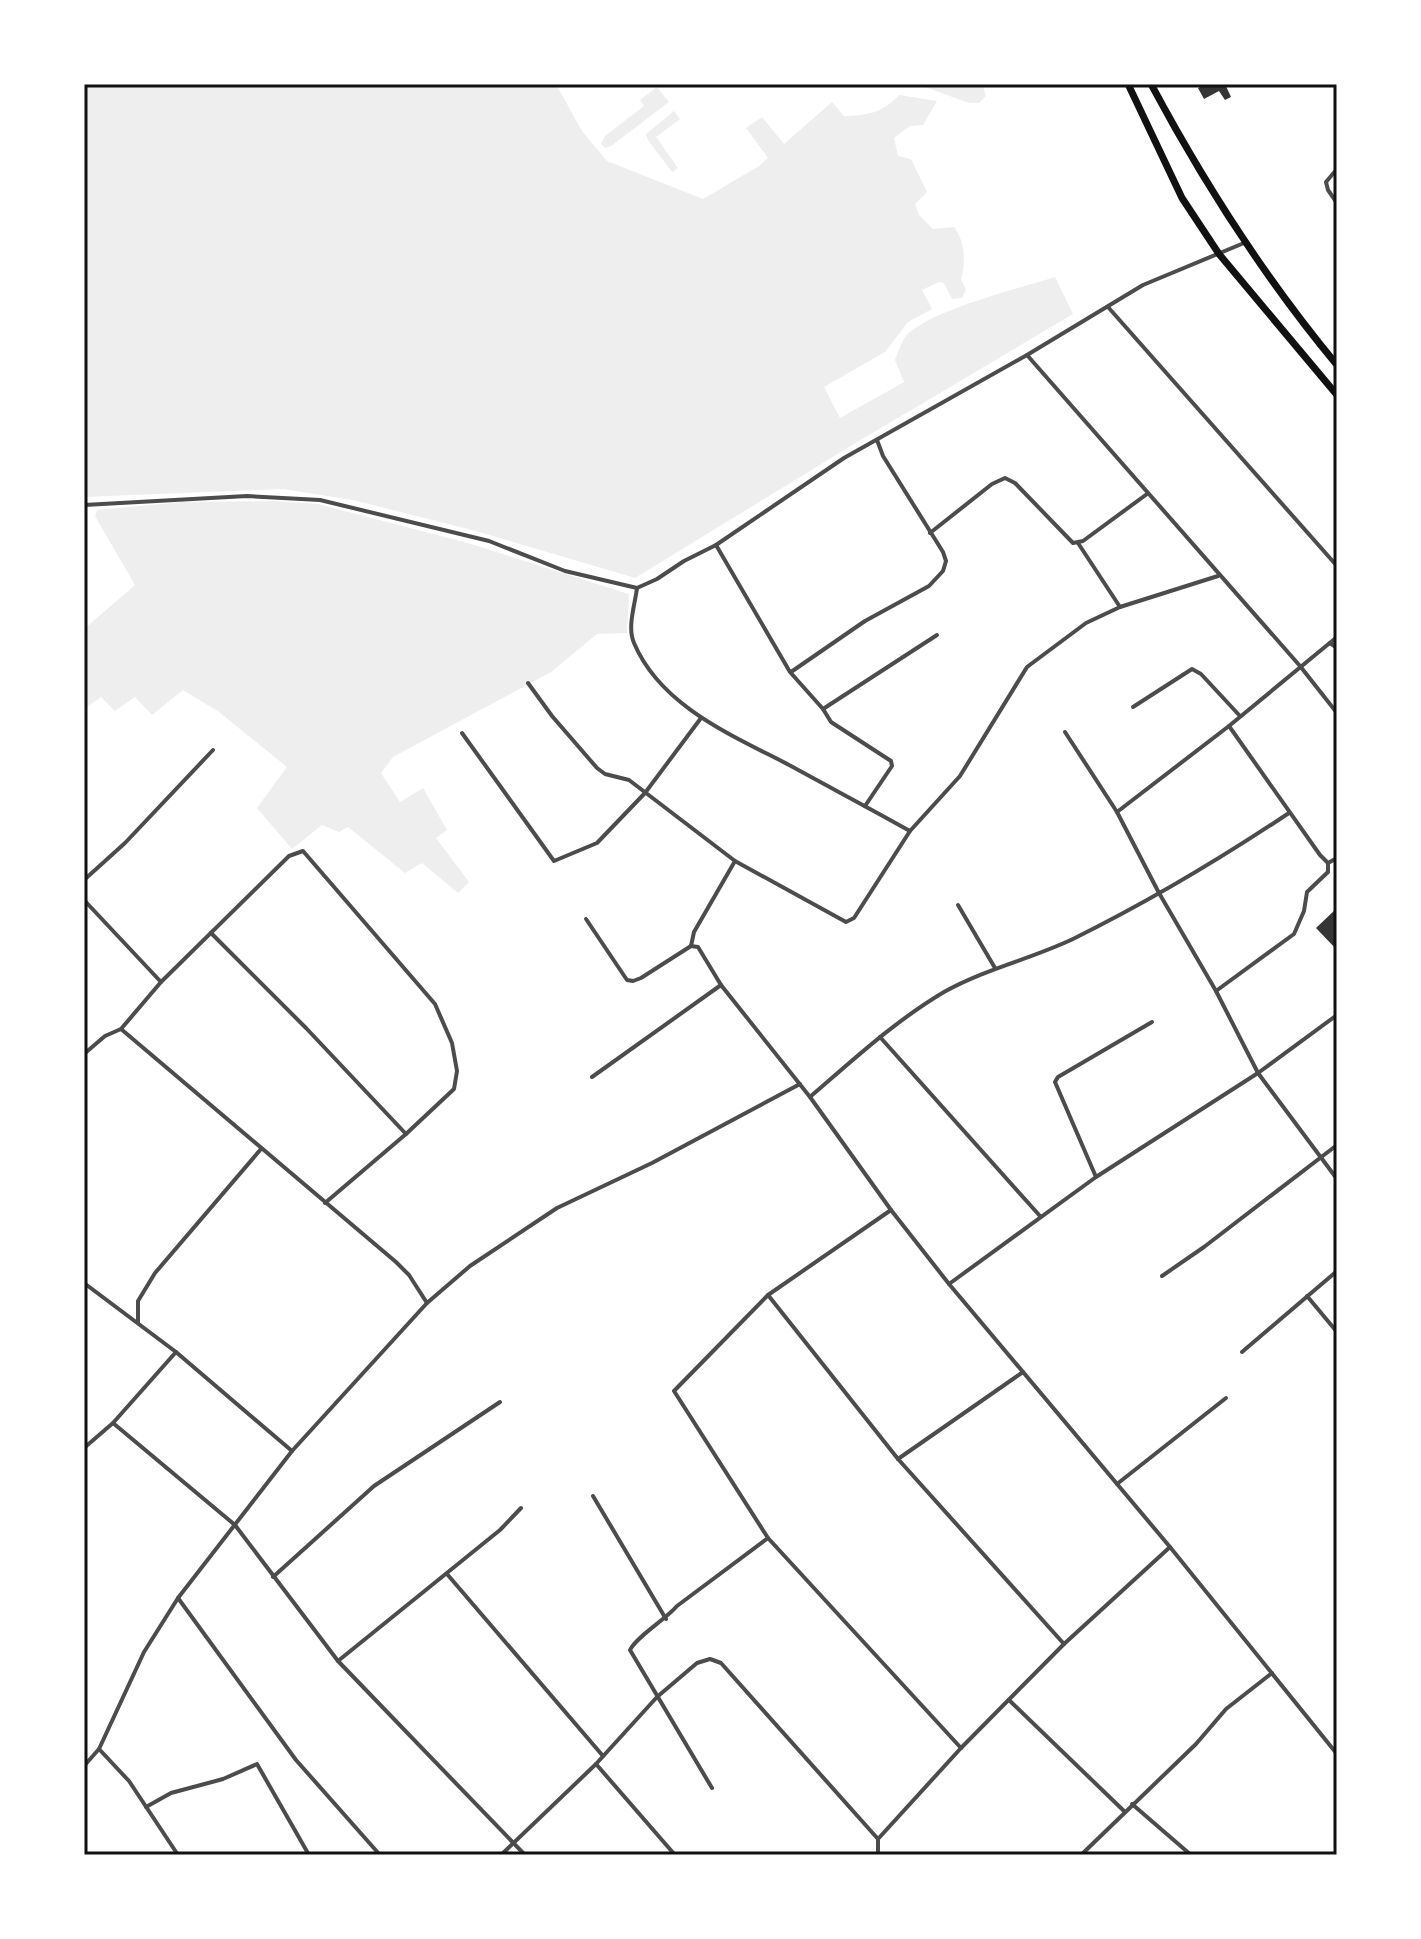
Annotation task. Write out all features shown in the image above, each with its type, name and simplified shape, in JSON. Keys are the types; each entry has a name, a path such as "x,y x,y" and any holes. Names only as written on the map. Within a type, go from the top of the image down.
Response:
{"main road":[{"path":"1128,84 1182,198 1219,254 1337,395"},
{"path":"1151,84 1196,168 1244,243 1337,365"}],"street":[{"path":"1337,169 1326,182 1337,203"},
{"path":"84,505 247,496 320,500 489,541 565,571 637,588 716,545 844,458 1027,355 1143,285 1244,243"},
{"path":"1108,307 1337,566"},
{"path":"1027,355 1300,666 1337,713"},
{"path":"790,672 865,621 929,586 937,579 946,561 883,456 877,440"},
{"path":"930,533 992,484 1005,478 1015,483 1069,541 1078,543 1120,607"},
{"path":"1078,543 1148,494"},
{"path":"716,545 790,672 831,722 891,761 889,773 865,806"},
{"path":"528,683 597,768 605,774 629,780 735,861 846,922 854,918 910,831 960,776 1027,667 1086,623 1120,607 1218,576"},
{"path":"637,588 631,630 633,642 650,670 701,718 910,831"},
{"path":"823,709 937,635"},
{"path":"1117,812 1229,726 1337,637"},
{"path":"1330,643 1337,648"},
{"path":"1133,707 1192,669 1201,674 1240,716"},
{"path":"462,733 554,861 597,843 645,793 701,718"},
{"path":"1216,991 1294,934 1304,911 1307,892 1328,872 1328,863 1229,726"},
{"path":"1065,732 1117,812 1258,1073 1337,1179"},
{"path":"84,880 125,843 213,750"},
{"path":"810,1097 904,1018 944,992 995,968 1071,940 1221,858 1289,813"},
{"path":"84,1054 105,1036 121,1029 161,982 289,856 303,851 435,1004 452,1043 457,1071 454,1089 325,1203"},
{"path":"1328,863 1337,858"},
{"path":"586,919 627,980 641,978 691,943 694,932 735,861"},
{"path":"84,900 161,982"},
{"path":"958,905 995,968"},
{"path":"211,933 406,1134"},
{"path":"691,943 698,947 721,985 810,1097 891,1210 949,1284 1170,1547 1337,1754"},
{"path":"592,1077 721,985"},
{"path":"949,1284 1096,1177 1258,1073 1337,1015"},
{"path":"1096,1177 1055,1082 1152,1022"},
{"path":"121,1029 409,1275 427,1303"},
{"path":"880,1037 1040,1216"},
{"path":"84,1766 99,1749 144,1652 178,1598 292,1451 427,1303 470,1266 557,1208 652,1163 800,1084"},
{"path":"1162,1276 1337,1145"},
{"path":"139,1324 138,1301 155,1273 261,1149"},
{"path":"891,1210 768,1295 674,1391 768,1538 961,1748"},
{"path":"1242,1352 1337,1271"},
{"path":"84,1283 176,1352 292,1451"},
{"path":"768,1295 898,1459 1064,1644"},
{"path":"1307,1296 1337,1332"},
{"path":"84,1448 113,1423 176,1352"},
{"path":"898,1459 1023,1372"},
{"path":"1117,1484 1226,1398"},
{"path":"273,1577 374,1486 500,1402"},
{"path":"113,1423 235,1525 338,1661 525,1855"},
{"path":"593,1496 666,1619"},
{"path":"338,1661 500,1530 521,1508"},
{"path":"712,1788 630,1650 635,1642 666,1619 677,1606 768,1538"},
{"path":"878,1839 961,1748 1064,1644 1170,1547"},
{"path":"447,1574 603,1756"},
{"path":"178,1598 296,1760 380,1855"},
{"path":"501,1855 596,1764 657,1697 697,1663 710,1659 721,1663 878,1839 878,1855"},
{"path":"1081,1855 1196,1744 1226,1709 1272,1673"},
{"path":"1009,1700 1124,1811"},
{"path":"99,1749 129,1781 178,1855"},
{"path":"146,1807 171,1793 223,1779 257,1764 309,1855"},
{"path":"596,1764 675,1855"},
{"path":"1132,1804 1191,1855"}],"shaded area":[{"path":"84,84 453,84 456,87 468,84 556,84 582,131 607,161 703,199 768,158 746,128 762,117 784,144 832,102 844,116 874,112 899,95 937,101 923,125 910,126 894,138 898,156 911,159 927,192 915,204 919,215 933,229 954,227 958,233 964,252 961,279 966,290 962,298 952,299 944,283 939,282 922,290 932,309 908,322 885,352 824,387 840,418 904,382 895,360 905,337 916,327 953,309 1055,277 1073,314 635,578 476,531 353,500 283,489 84,497"},
{"path":"917,84 982,84 986,96 979,103 969,103"},
{"path":"657,87 669,102 605,148 601,144 605,136 644,106 640,100"},
{"path":"674,111 680,119 656,137 678,168 672,172 646,134"},
{"path":"183,502 318,504 468,543 629,594 627,633 597,634 551,672 393,757 381,773 400,802 423,788 447,830 436,838 469,882 458,893 422,863 405,873 348,827 339,832 322,825 292,849 257,808 287,767 219,712 183,690 152,715 135,697 115,711 101,697 84,709 84,629 135,585 95,516 97,510"}],"building":[{"path":"1206,84 1225,84 1231,97 1225,100 1219,91 1204,99 1198,88"},
{"path":"1337,908 1337,950 1316,928"}]}
